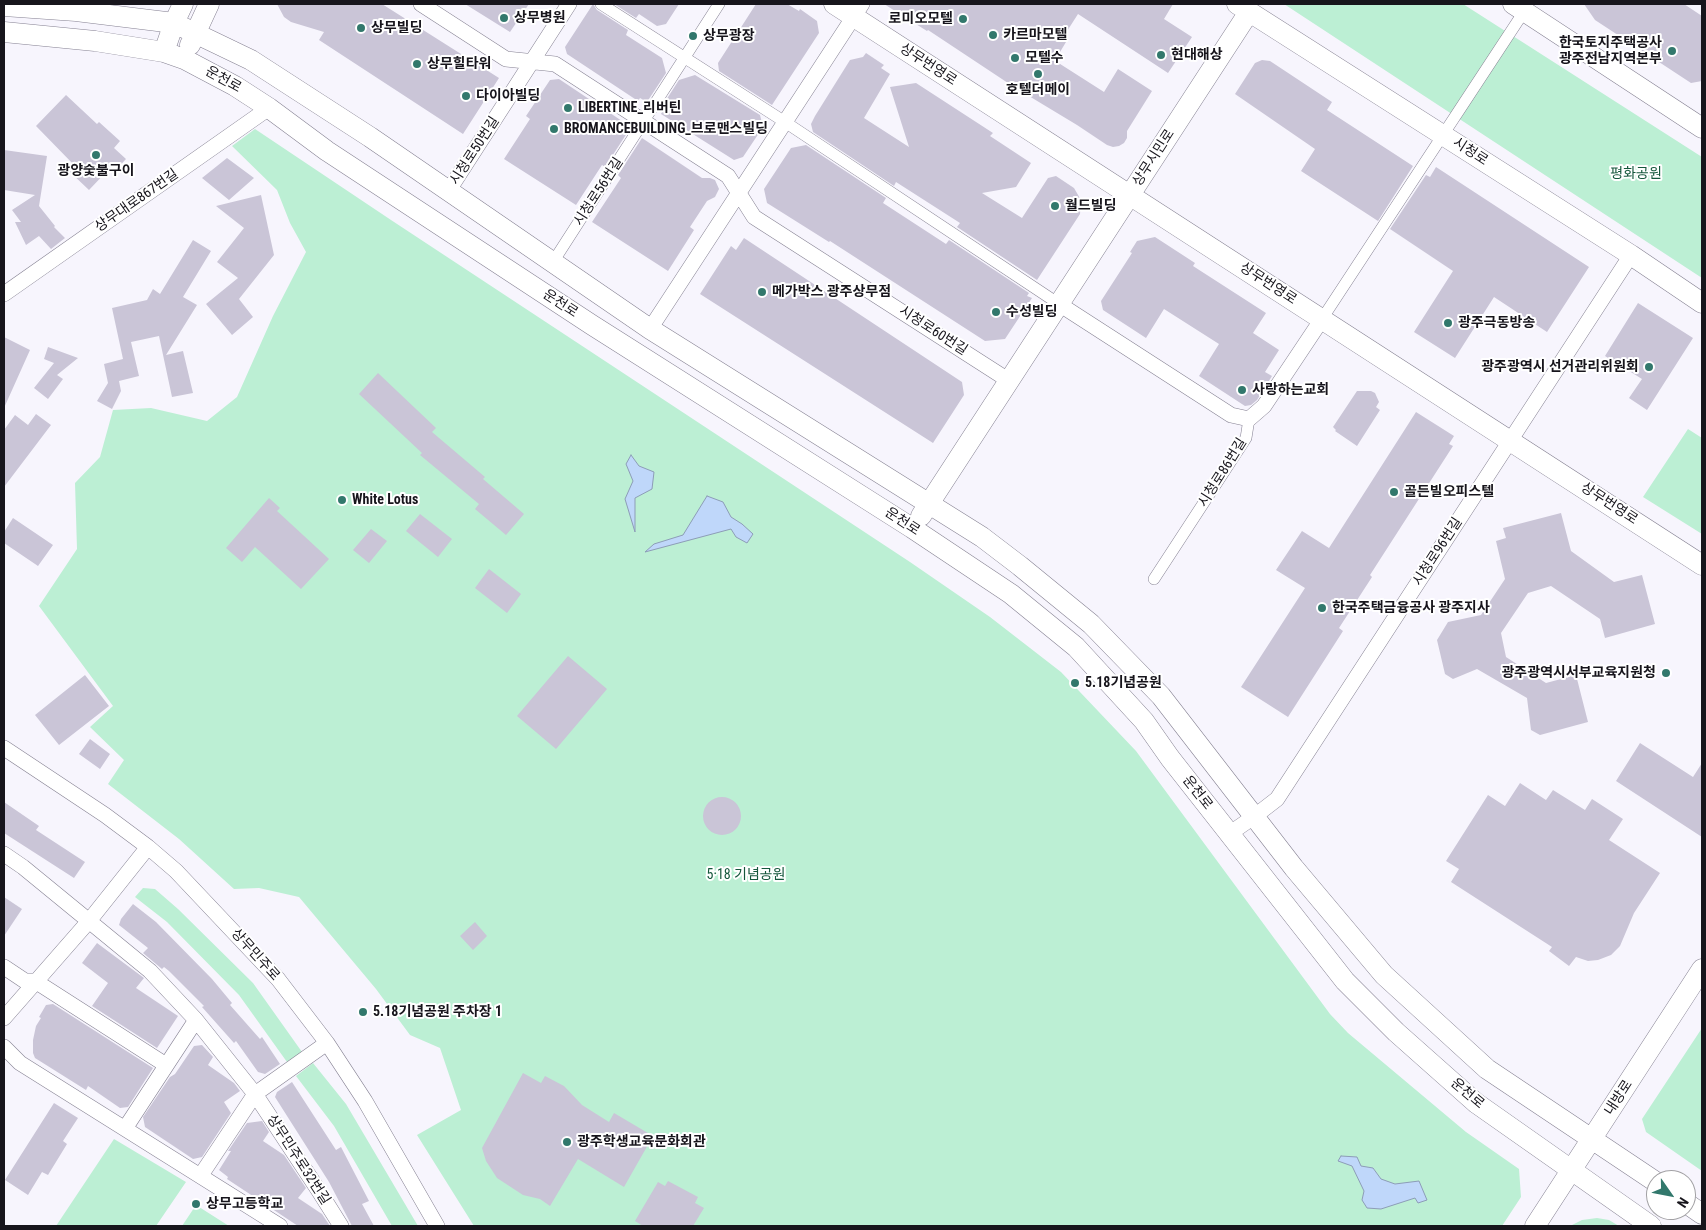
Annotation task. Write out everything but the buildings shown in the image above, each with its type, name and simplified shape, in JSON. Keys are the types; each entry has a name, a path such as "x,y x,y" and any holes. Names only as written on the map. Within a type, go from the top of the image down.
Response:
{"street":[{"path":"164,52 183,4"},
{"path":"184,59 209,4"},
{"path":"421,4 506,59 555,64 728,176 739,194"},
{"name":"시청로50번길","path":"449,190 570,4"},
{"path":"600,4 785,122 1059,304 1231,415 1249,418 1264,406 1322,319 1442,134 1522,6 1702,128"},
{"name":"시청로56번길","path":"553,262 719,4"},
{"name":"상무번영로","path":"834,4 858,10 1052,145 1702,565"},
{"name":"운천로","path":"4,6 76,11 174,23 252,60 449,190 650,329 982,537 1091,624 1161,696 1256,816 1294,868 1384,975 1487,1069 1646,1175"},
{"name":"시청로","path":"1243,8 1442,134 1702,303"},
{"name":"상무시민로","path":"912,528 929,505 1008,380 1130,194 1243,8"},
{"path":"650,329 858,10"},
{"name":"운천로","path":"4,32 95,41 164,52 184,59 235,86 270,108 328,152 543,293 912,528 1011,594 1076,647 1144,721 1170,758 1345,981 1396,1032 1476,1103 1651,1226"},
{"name":"상무대로867번길","path":"4,294 270,108"},
{"name":"시청로60번길","path":"739,194 754,217 1008,380"},
{"name":"시청로96번길","path":"1229,834 1277,799 1630,255"},
{"name":"시청로86번길","path":"1154,579 1246,438 1249,418"},
{"name":"상무민주로","path":"4,748 105,815 148,847 176,871 271,972 327,1043 365,1101 437,1226"},
{"path":"4,1018 89,921 148,847"},
{"name":"상무민주로32번길","path":"4,854 23,867 150,971 196,1020 255,1094 341,1226"},
{"path":"4,968 25,982 35,982 166,1065"},
{"name":"내방로","path":"1535,1226 1702,969"},
{"path":"126,1128 196,1020"},
{"path":"201,1175 255,1094 327,1043"},
{"path":"4,1048 20,1063 280,1226"}],"green space":[{"name":"평화공원","path":"1284,4 1463,4 1702,157 1702,278"},
{"name":"5·18 기념공원","path":"255,129 910,562 990,617 1061,672 1136,751 1330,1014 1348,1033 1466,1132 1519,1169 1521,1197 1502,1226 474,1226 417,1135 461,1110 440,1048 410,1035 376,989 299,897 259,888 234,889 179,839 108,784 124,760 90,727 113,706 39,606 77,549 75,483 100,457 113,410 151,408 207,421 237,397 273,316 306,252 290,223 277,190 232,146"},
{"path":"1688,429 1702,438 1702,534 1643,497"},
{"path":"143,888 155,889 253,983 302,1052 287,1062 239,995 167,922 135,897"},
{"path":"1702,1028 1702,1171 1646,1132 1642,1119"},
{"path":"313,1063 346,1104 418,1226 392,1226 334,1126 296,1076"},
{"path":"114,1139 186,1182 156,1226 56,1226"},
{"path":"196,1205 229,1226 182,1226"},
{"path":"1597,1218 1609,1220 1619,1226 1570,1226 1582,1220"}],"water":[{"path":"631,455 639,466 654,472 652,489 635,498 635,532 625,499 633,481 626,464"},
{"path":"707,496 723,502 731,517 753,534 747,543 736,537 731,529 645,552 654,544 683,535"},
{"path":"1341,1156 1357,1157 1361,1166 1373,1168 1381,1179 1395,1184 1419,1181 1427,1200 1418,1203 1415,1198 1381,1209 1367,1208 1362,1200 1364,1191 1352,1166 1338,1161"}],"place":[{"name":"상무병원","path":"504,18"},
{"name":"로미오모텔","path":"963,19"},
{"name":"상무빌딩","path":"361,28"},
{"name":"카르마모텔","path":"993,35"},
{"name":"상무광장","path":"693,36"},
{"name":"한국토지주택공사 광주전남지역본부","path":"1672,51"},
{"name":"현대해상","path":"1161,55"},
{"name":"모텔수","path":"1015,58"},
{"name":"상무힐타워","path":"417,64"},
{"name":"호텔더메이","path":"1038,74"},
{"name":"다이아빌딩","path":"466,96"},
{"name":"LIBERTINE_리버틴","path":"568,108"},
{"name":"BROMANCEBUILDING_브로맨스빌딩","path":"554,129"},
{"name":"광양숯불구이","path":"96,155"},
{"name":"월드빌딩","path":"1055,206"},
{"name":"메가박스 광주상무점","path":"762,292"},
{"name":"수성빌딩","path":"996,312"},
{"name":"광주극동방송","path":"1448,323"},
{"name":"광주광역시 선거관리위원회","path":"1649,367"},
{"name":"사랑하는교회","path":"1242,390"},
{"name":"골든빌오피스텔","path":"1394,492"},
{"name":"White Lotus","path":"342,500"},
{"name":"한국주택금융공사 광주지사","path":"1322,608"},
{"name":"광주광역시서부교육지원청","path":"1666,673"},
{"name":"5.18기념공원","path":"1075,683"},
{"name":"5.18기념공원 주차장 1","path":"363,1012"},
{"name":"광주학생교육문화회관","path":"567,1142"},
{"name":"상무고등학교","path":"196,1204"}]}
